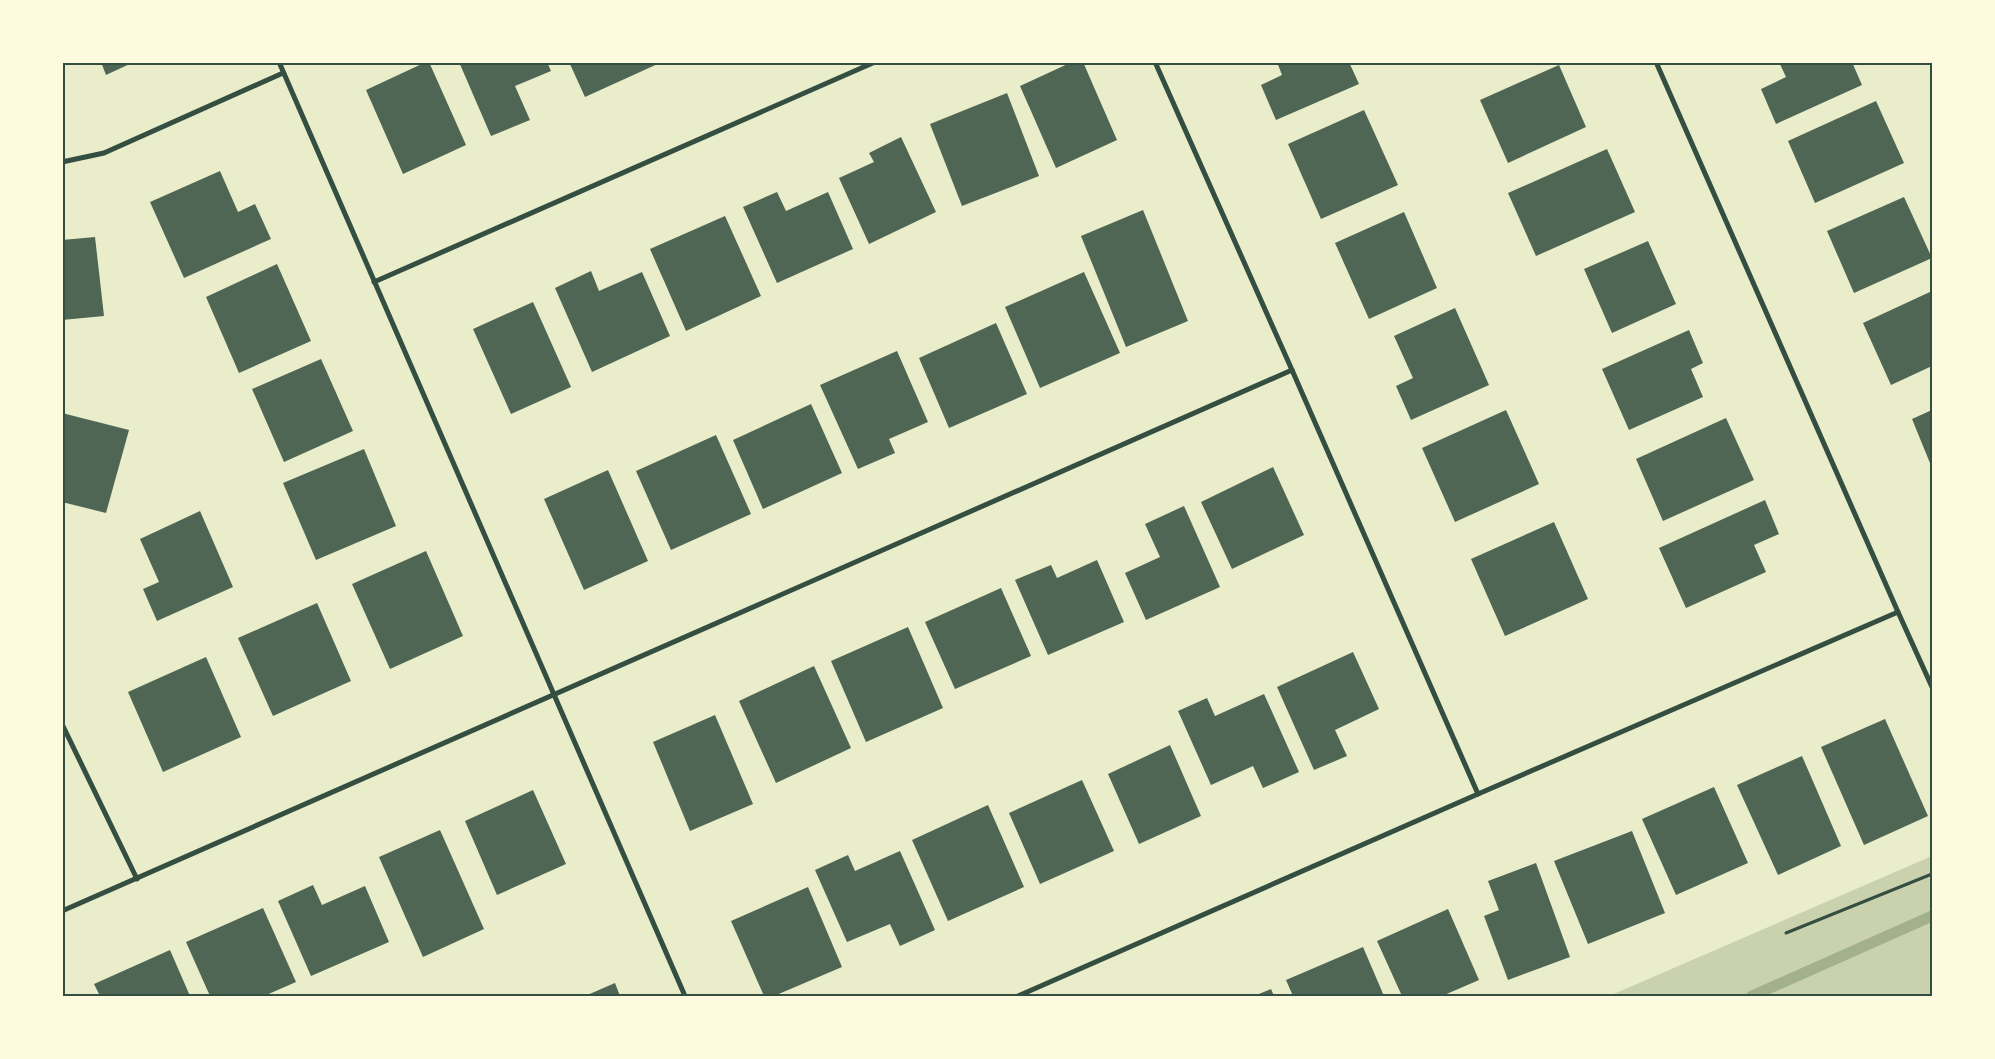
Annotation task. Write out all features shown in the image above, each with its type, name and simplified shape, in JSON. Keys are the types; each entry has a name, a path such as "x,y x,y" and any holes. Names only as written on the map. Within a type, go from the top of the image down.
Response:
{"street":[{"path":"279,62 685,996"},
{"path":"374,282 874,62"},
{"path":"1155,62 1478,794"},
{"path":"1656,62 1932,686"},
{"path":"62,162 104,153 283,73"},
{"path":"62,911 1292,370"},
{"path":"1018,996 1898,612"},
{"path":"62,724 137,879"}],"path":[{"path":"1786,933 1932,874"}],"green space":[{"path":"1932,856 1932,996 1609,996"}],"building":[{"path":"101,62 134,62 106,75"},
{"path":"429,62 466,145 403,174 366,90"},
{"path":"459,62 547,62 551,71 515,86 530,120 491,136"},
{"path":"569,62 662,62 585,97"},
{"path":"1072,62 1083,62 1117,140 1056,168 1020,86"},
{"path":"1277,62 1349,62 1359,84 1276,120 1261,85 1282,75"},
{"path":"1779,62 1852,62 1862,85 1776,124 1761,89 1786,77"},
{"path":"1559,65 1586,127 1508,163 1480,100"},
{"path":"1007,93 1039,176 962,206 930,124"},
{"path":"1876,101 1904,163 1815,203 1788,141"},
{"path":"1364,110 1398,185 1321,219 1288,144"},
{"path":"901,137 936,212 869,244 839,178 874,162 869,153"},
{"path":"1607,149 1635,212 1536,256 1508,193"},
{"path":"220,171 238,212 255,204 271,239 184,278 150,202"},
{"path":"777,192 786,211 828,192 853,249 777,283 743,207"},
{"path":"1904,197 1932,258 1854,293 1827,231"},
{"path":"1143,210 1188,321 1126,347 1081,236"},
{"path":"1404,212 1437,288 1369,319 1335,243"},
{"path":"725,216 761,296 686,331 650,249"},
{"path":"95,237 104,316 62,320 62,240"},
{"path":"1648,241 1676,304 1612,333 1584,269"},
{"path":"277,264 311,341 239,373 206,297"},
{"path":"591,271 599,291 642,272 670,336 592,372 555,288"},
{"path":"1084,272 1120,353 1040,388 1005,307"},
{"path":"1932,291 1932,366 1891,385 1863,323"},
{"path":"533,302 571,387 511,414 473,329"},
{"path":"1455,308 1489,385 1411,420 1396,386 1413,378 1394,336"},
{"path":"996,323 1027,394 949,428 919,358"},
{"path":"1689,330 1703,363 1691,369 1703,397 1629,430 1602,369"},
{"path":"897,351 928,422 889,439 895,453 858,469 820,385"},
{"path":"321,359 353,431 284,462 252,389"},
{"path":"811,404 842,473 763,509 733,440"},
{"path":"1506,410 1539,484 1455,522 1422,448"},
{"path":"1932,410 1932,468 1912,419"},
{"path":"62,413 129,430 106,513 62,502"},
{"path":"1726,418 1754,480 1663,521 1636,459"},
{"path":"716,435 751,514 671,550 636,471"},
{"path":"364,449 396,526 316,560 283,483"},
{"path":"1273,467 1304,535 1232,569 1201,502"},
{"path":"608,470 648,561 584,590 544,499"},
{"path":"1765,500 1779,534 1754,545 1766,572 1686,608 1659,548"},
{"path":"1184,506 1220,587 1146,620 1125,573 1160,557 1145,524"},
{"path":"200,511 233,587 157,621 143,589 159,582 140,539"},
{"path":"1554,522 1588,599 1505,636 1471,559"},
{"path":"426,551 463,636 390,669 352,584"},
{"path":"1097,560 1124,622 1048,655 1015,580 1051,565 1057,578"},
{"path":"1001,588 1031,656 955,689 925,622"},
{"path":"317,603 351,681 273,716 238,638"},
{"path":"908,627 943,708 866,742 831,661"},
{"path":"1353,652 1379,709 1335,730 1347,756 1314,770 1277,687"},
{"path":"206,657 241,737 163,772 128,692"},
{"path":"814,666 851,748 776,783 739,701"},
{"path":"1264,694 1299,772 1263,788 1253,766 1211,785 1178,711 1207,698 1215,716"},
{"path":"715,715 753,804 690,831 653,742"},
{"path":"1885,719 1928,816 1864,845 1821,747"},
{"path":"1170,745 1201,816 1139,844 1108,774"},
{"path":"1802,756 1841,846 1778,875 1737,785"},
{"path":"1082,780 1114,851 1040,884 1009,813"},
{"path":"1714,787 1748,863 1676,895 1642,819"},
{"path":"533,790 566,864 497,895 465,821"},
{"path":"988,805 1024,887 948,921 912,840"},
{"path":"440,830 484,929 423,957 379,857"},
{"path":"1632,831 1665,913 1588,944 1554,861"},
{"path":"900,851 935,930 900,946 890,924 847,942 815,870 848,855 855,871"},
{"path":"1536,863 1570,957 1508,980 1484,916 1499,910 1488,881"},
{"path":"313,885 322,905 365,886 389,942 311,976 278,901"},
{"path":"808,887 842,967 774,996 764,996 731,921"},
{"path":"263,908 296,982 264,996 210,996 186,942"},
{"path":"1448,909 1479,980 1442,996 1402,996 1377,941"},
{"path":"1363,947 1384,996 1293,996 1286,980"},
{"path":"170,950 190,996 100,996 94,984"},
{"path":"615,983 620,996 585,996"},
{"path":"1271,989 1274,996 1254,996"}],"waterway":[{"path":"1752,996 1932,916"}]}
